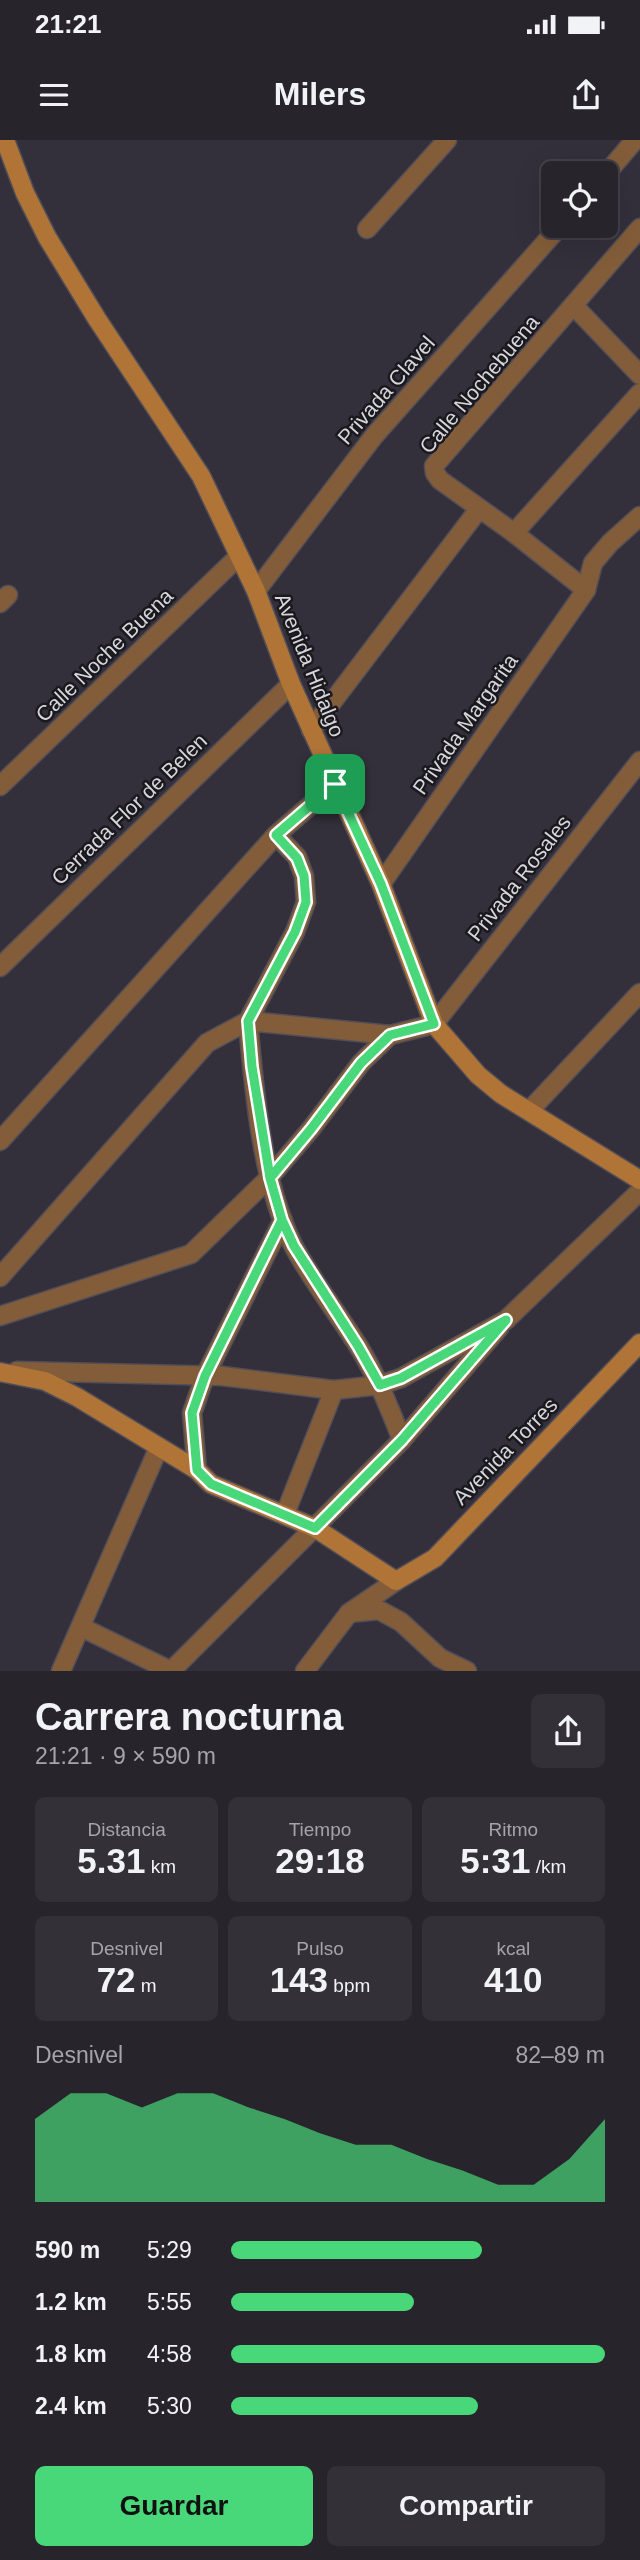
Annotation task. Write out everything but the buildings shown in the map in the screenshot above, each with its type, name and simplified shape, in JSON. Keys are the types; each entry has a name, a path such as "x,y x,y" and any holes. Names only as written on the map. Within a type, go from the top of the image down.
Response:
{"main road":[{"name":"Avenida Hidalgo","path":"9,142 25,193 47,237 97,319 201,476 256,590 290,684 381,884 434,1024 478,1075 501,1094 640,1180"},
{"name":"Avenida Torres","path":"396,1581 435,1558 640,1343"},
{"path":"0,1372 44,1381 77,1397 197,1470 211,1484 315,1528 396,1581"}],"street":[{"path":"367,229 447,140"},
{"path":"617,161 635,140"},
{"name":"Calle Nochebuena","path":"479,509 440,480 434,466 640,228"},
{"name":"Privada Clavel","path":"256,590 374,436 548,238"},
{"path":"575,306 640,375"},
{"path":"514,533 640,393"},
{"path":"311,730 479,509 586,590"},
{"name":"Privada Margarita","path":"381,884 586,590 593,563 600,553 640,516"},
{"name":"Calle Noche Buena","path":"0,786 239,556"},
{"name":"Cerrada Flor de Belen","path":"0,967 290,684"},
{"name":"Privada Rosales","path":"434,1024 640,761"},
{"path":"0,1142 276,835 335,784"},
{"path":"276,835 297,858 304,876 306,902 295,932 248,1021 252,1067 270,1178 282,1220 294,1246 380,1385 402,1440"},
{"path":"530,1110 640,993"},
{"path":"0,1277 207,1043 248,1021 390,1035 434,1024"},
{"path":"0,1316 191,1254 270,1178 361,1063 390,1035"},
{"path":"81,1627 172,1671 402,1440 506,1320 599,1228 640,1194"},
{"path":"197,1470 192,1413 205,1376 282,1220"},
{"path":"0,1372 205,1376 334,1390 380,1385 401,1378 506,1320"},
{"path":"285,1514 334,1390"},
{"path":"61,1671 159,1447"},
{"path":"305,1671 348,1613 396,1581"},
{"path":"348,1613 379,1610 401,1622 440,1658 467,1671"}],"route":[{"path":"335,784 276,835 297,858 304,876 306,902 295,932 248,1021 252,1067 270,1178 282,1220 205,1376 192,1413 197,1470 211,1484 315,1528 402,1440 506,1320 401,1378 380,1385 294,1246 282,1220 270,1178 361,1063 390,1035 434,1024 381,884 335,784"}]}
